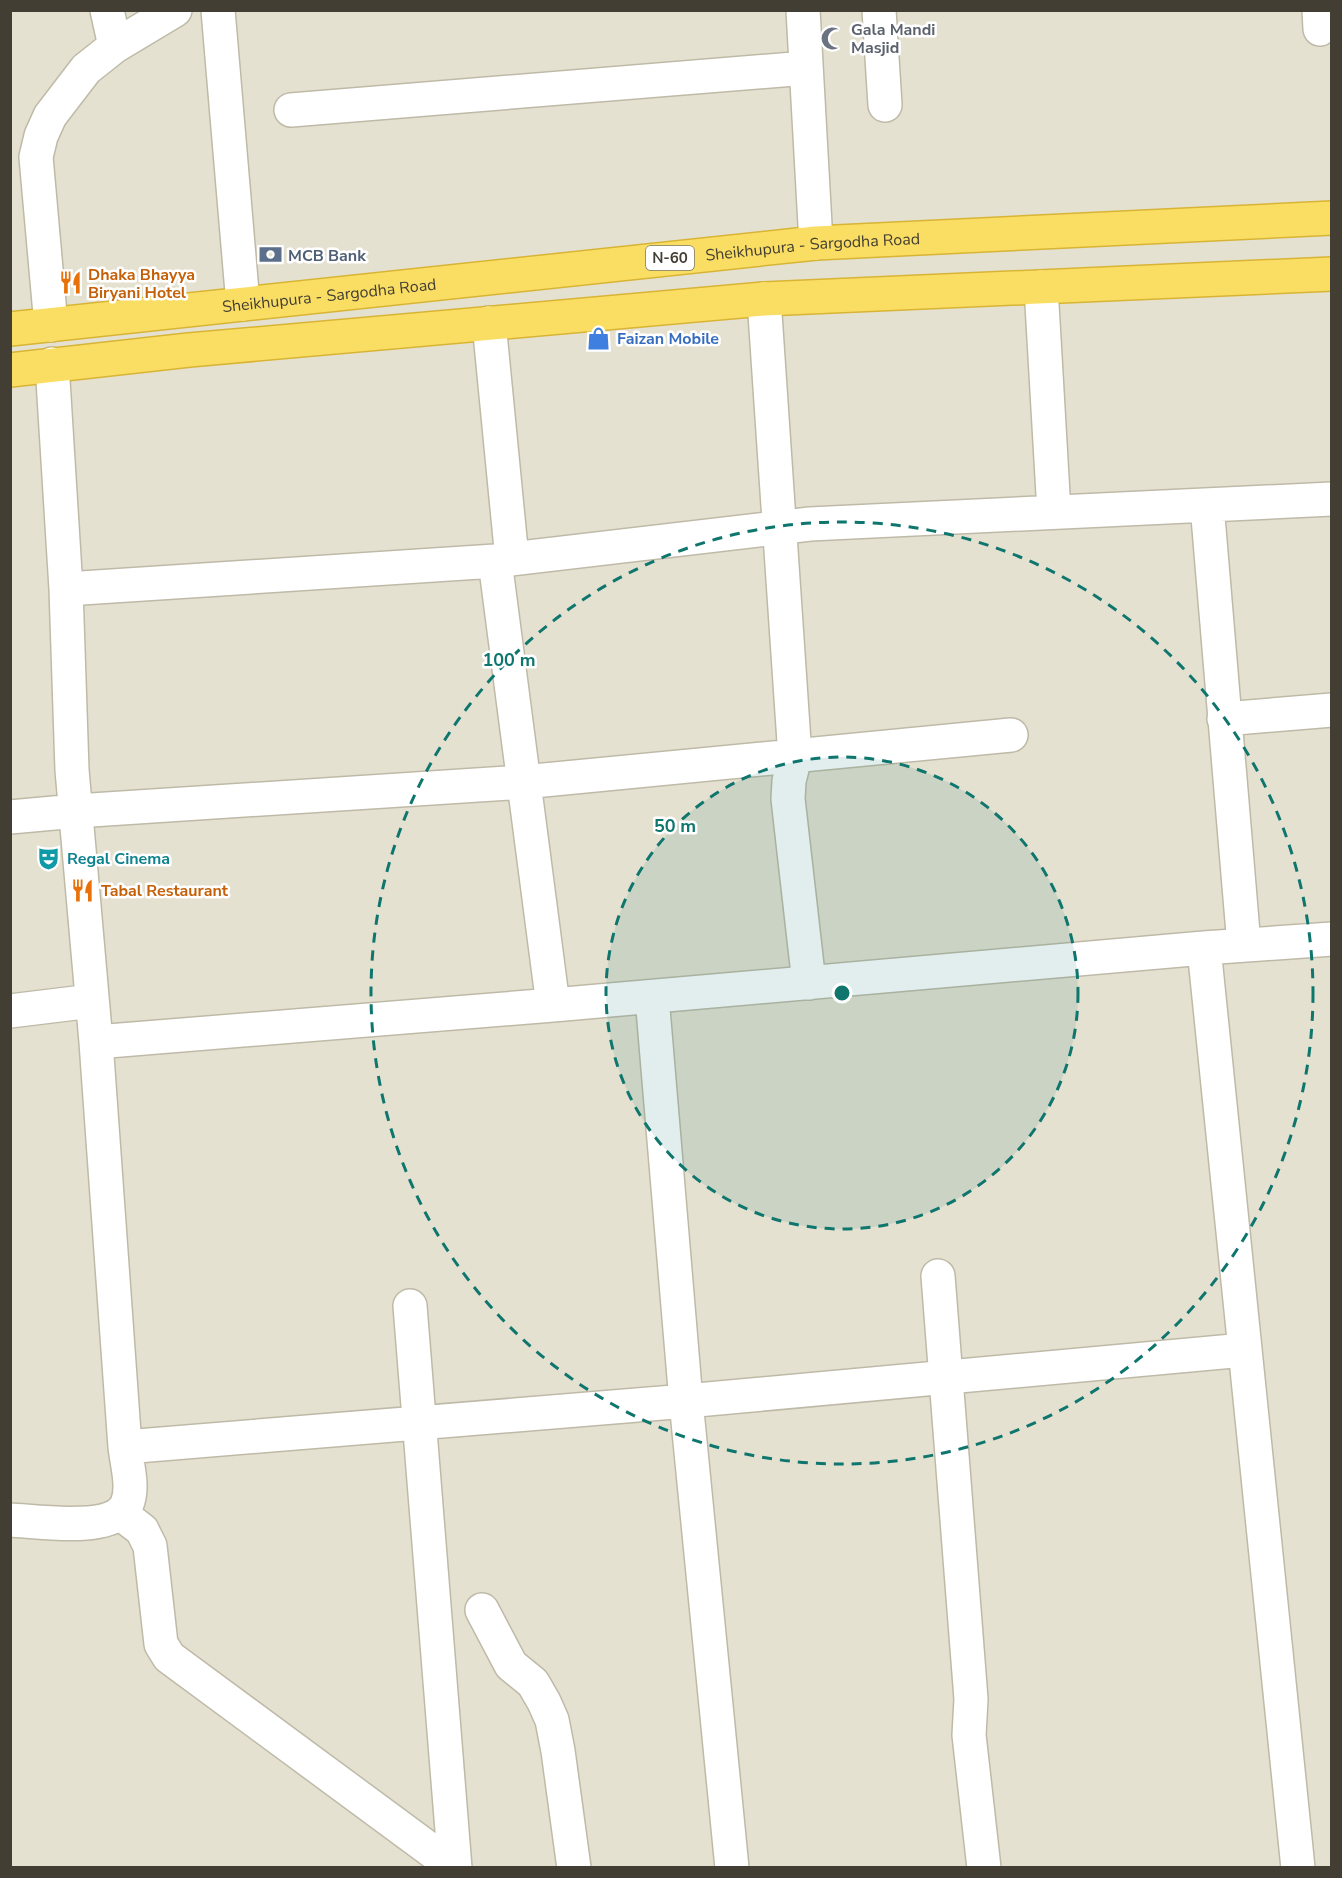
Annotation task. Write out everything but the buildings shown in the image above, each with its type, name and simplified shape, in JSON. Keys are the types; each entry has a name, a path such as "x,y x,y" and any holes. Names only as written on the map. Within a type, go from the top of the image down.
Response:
{"highway":[{"name":"Sheikhupura - Sargodha Road","path":"10,329 816,243 1332,218"},
{"path":"10,370 52,364 764,299 1332,274"}],"street":[{"path":"107,10 115,46"},
{"path":"51,325 36,157 41,136 50,116 87,69 115,46 175,10"},
{"path":"218,10 243,304"},
{"path":"803,10 816,243"},
{"path":"879,10 885,105"},
{"path":"291,110 806,68"},
{"path":"1041,287 1054,512"},
{"path":"764,299 795,757 789,781 788,799 809,983"},
{"path":"489,323 504,560 523,782 553,1005"},
{"path":"10,1520 91,1523 120,1513 127,1503 130,1485 125,1448 96,1042 72,770 66,589 52,364"},
{"path":"66,589 504,560 810,524 1332,499"},
{"path":"1207,505 1244,945"},
{"path":"1224,719 1332,710"},
{"path":"10,817 523,782 1011,735"},
{"path":"96,1042 1332,939"},
{"path":"1204,948 1298,1868"},
{"path":"652,997 686,1401 732,1868"},
{"path":"10,1011 92,1001"},
{"path":"938,1276 971,1699 969,1735 984,1868"},
{"path":"410,1305 455,1868"},
{"path":"125,1448 686,1401 1244,1350"},
{"path":"120,1513 142,1530 150,1546 161,1644 169,1657 455,1868"},
{"path":"482,1610 511,1665 533,1683 552,1720 574,1868"}],"shaded area":[{"path":"11,11 1331,11 1331,1867 11,1867"}],"place":[{"name":"Gala Mandi Masjid","path":"833,38"},
{"name":"MCB Bank","path":"270,255"},
{"name":"Dhaka Bhayya Biryani Hotel","path":"70,283"},
{"name":"Faizan Mobile","path":"599,338"},
{"name":"Regal Cinema","path":"49,858"},
{"name":"Tabal Restaurant","path":"83,890"}]}
